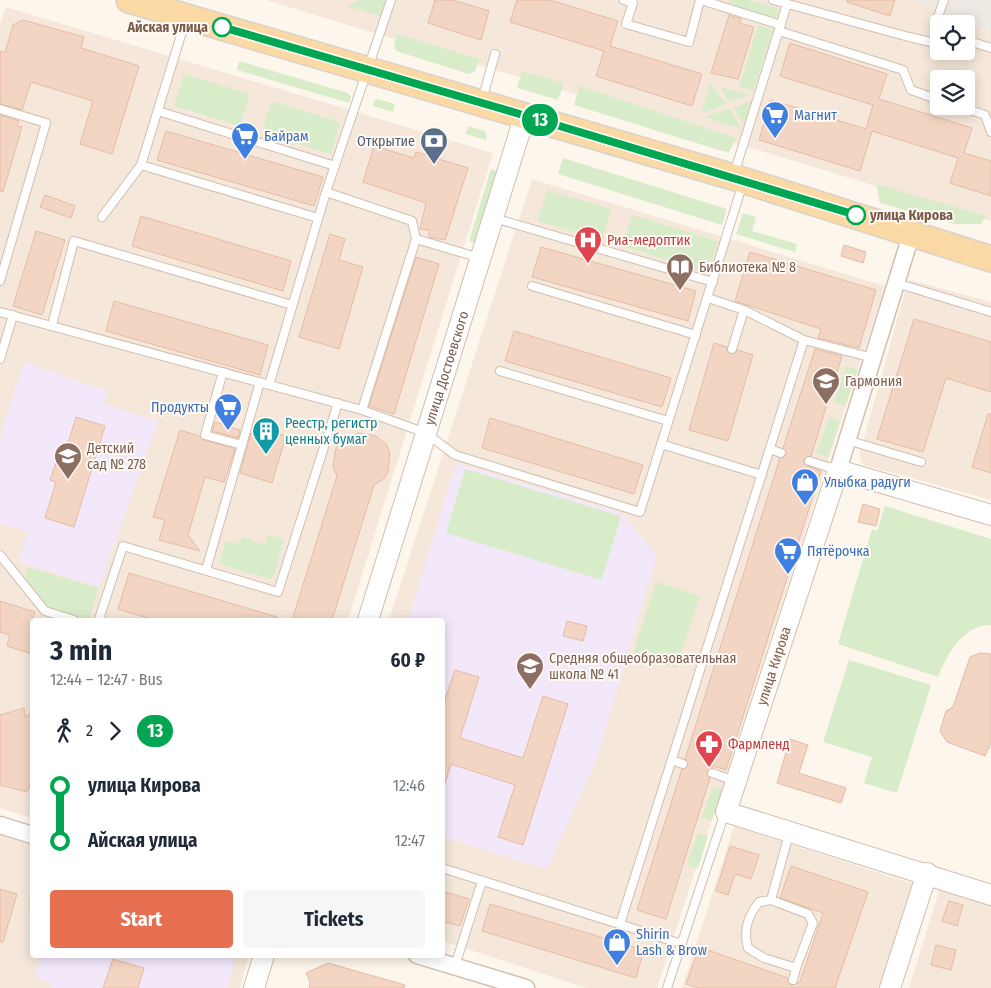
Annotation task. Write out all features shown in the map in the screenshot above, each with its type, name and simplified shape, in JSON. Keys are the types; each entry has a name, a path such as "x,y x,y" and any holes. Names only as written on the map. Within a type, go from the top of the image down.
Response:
{"main road":[{"path":"129,0 525,115 912,232 991,259"}],"street":[{"name":"улица Достоевского","path":"369,618 525,115"},
{"path":"912,232 838,470 991,515"},
{"name":"улица Кирова","path":"726,812 838,470"},
{"path":"726,812 991,894"},
{"path":"0,825 30,834"},
{"path":"890,988 927,873"},
{"path":"254,988 263,958"},
{"path":"427,958 526,988"}],"lane":[{"path":"269,385 326,192 391,0"},
{"path":"624,0 633,3 626,24 688,42 701,0 903,70 911,90 930,97"},
{"path":"773,0 930,42"},
{"path":"939,15 944,0"},
{"path":"0,312 362,410 426,432 454,455 640,512 708,298 738,179 787,4"},
{"path":"102,217 141,165 186,17"},
{"path":"975,43 991,48"},
{"path":"481,102 495,54"},
{"path":"0,110 46,123 0,281"},
{"path":"158,111 335,166"},
{"path":"975,112 985,115 991,132"},
{"path":"141,165 318,218"},
{"path":"326,192 412,221 416,239 362,410"},
{"path":"493,218 712,282"},
{"path":"416,239 480,258"},
{"path":"52,325 74,241 292,305"},
{"path":"896,283 991,312"},
{"path":"532,286 696,335"},
{"path":"708,298 744,310 804,340 873,358"},
{"path":"732,349 744,310"},
{"path":"0,359 13,315"},
{"path":"620,924 804,340"},
{"path":"500,371 668,421"},
{"path":"223,372 205,434 242,445"},
{"path":"206,570 260,382"},
{"path":"100,618 123,546 278,592 338,403"},
{"path":"847,440 921,462"},
{"path":"661,444 762,475"},
{"path":"770,450 781,453"},
{"path":"809,462 838,470"},
{"path":"0,555 45,611 68,618"},
{"path":"672,760 683,764"},
{"path":"712,773 735,781"},
{"path":"666,988 726,812"},
{"path":"771,900 790,832"},
{"path":"445,869 682,944"},
{"path":"455,966 482,881"},
{"path":"794,980 796,968 812,923 808,914 771,900 759,902 751,911 744,934 748,948 764,958 796,968"}],"shaded area":[{"path":"266,0 916,0 951,15 930,15 930,60 975,60 975,25 991,32 991,221"},
{"path":"916,0 991,0 991,32 975,25 975,15 951,15"},
{"path":"6,7 493,153 349,618 30,618 30,817 0,808 0,25"},
{"path":"532,179 885,286 657,988 586,988 445,942 445,618 390,618"},
{"path":"911,280 991,302 991,500 864,465 860,460 860,453 907,284"},
{"name":"Детский сад № 278","path":"24,362 109,392 103,404 158,421 99,587 18,562 27,532 0,523 0,437"},
{"path":"231,407 244,411 235,439 217,434 222,414 215,412"},
{"name":"Средняя общеобразовательная школа № 41","path":"456,463 622,513 657,556 596,760 547,869 445,838 445,618 409,618"},
{"path":"734,826 913,884 880,988 682,988"},
{"path":"0,835 30,844 30,958 248,958 240,988 0,988"},
{"path":"941,885 991,901 991,988 909,988"},
{"path":"41,958 235,958 227,988 49,988 51,983 35,976"}],"green space":[{"path":"360,0 387,0 381,16 347,6"},
{"path":"730,0 748,0 779,9 776,18 729,4"},
{"path":"758,25 773,30 753,91 739,87"},
{"path":"397,34 479,59 475,72 469,74 396,51 394,46"},
{"path":"239,61 348,93 351,97 349,103 237,70"},
{"path":"522,71 564,83 558,100 517,88"},
{"path":"184,74 250,94 240,126 174,106"},
{"path":"710,83 726,104 701,114"},
{"path":"580,86 736,138 729,152 722,151 574,105"},
{"path":"720,87 750,95 729,102"},
{"path":"378,99 395,104 393,112 373,106 374,101"},
{"path":"755,99 746,127 734,108"},
{"path":"271,101 340,122 331,154 262,133"},
{"path":"729,108 741,129 705,117"},
{"path":"468,126 485,131 486,140 466,134"},
{"path":"563,158 727,209 722,225 558,174"},
{"path":"491,169 497,171 475,243 469,241"},
{"path":"876,184 986,216 981,224 955,224 880,203"},
{"path":"547,190 611,209 602,240 538,221"},
{"path":"743,213 756,217 752,231 797,244 795,252 736,234"},
{"path":"632,215 718,241 708,272 622,246"},
{"path":"846,366 858,370 845,406 834,402"},
{"path":"829,417 840,421 828,457 816,453"},
{"path":"465,469 621,516 602,580 446,533"},
{"path":"885,506 991,539 991,625 981,626 964,635 951,650 938,677 838,644 872,529 877,531"},
{"path":"269,535 284,539 274,575 271,579 222,565 220,560 226,541 239,544 242,537 265,545"},
{"path":"28,567 98,588 90,618 78,618 46,608 25,580"},
{"path":"656,582 700,596 676,668 633,654"},
{"path":"849,660 931,685 897,793 864,783 872,757 823,742"},
{"path":"713,786 723,789 712,821 702,818"},
{"path":"698,833 708,836 698,868 687,864"}],"building":[{"path":"435,0 453,0 489,11 481,40 428,23"},
{"path":"517,0 550,0 618,21 610,46 702,74 692,106 596,76 604,51 510,22"},
{"path":"847,0 895,0 890,16 847,2"},
{"path":"729,15 741,19 739,23 754,27 738,79 711,73"},
{"path":"23,20 84,37 81,48 139,66 112,154 80,144 93,101 31,82 22,110 0,104 0,51 5,53 13,25"},
{"path":"790,43 887,74 879,99 972,128 964,153 991,161 991,196 950,183 958,158 872,131 860,171 759,140 771,100 866,129 873,105 780,76"},
{"path":"0,115 19,121 17,126 22,127 3,192 0,191"},
{"path":"166,131 323,177 314,206 157,160"},
{"path":"374,146 414,158 416,152 468,168 445,240 429,237 429,230 420,229 426,203 363,182"},
{"path":"45,195 75,206 71,218 40,207"},
{"path":"141,216 291,261 283,291 132,246"},
{"path":"36,231 65,240 42,315 13,306"},
{"path":"330,234 345,239 339,260 363,267 339,349 299,337"},
{"path":"844,245 866,252 863,263 841,256"},
{"path":"541,247 696,291 688,321 532,277"},
{"path":"750,252 876,290 859,348 818,338 821,329 735,301"},
{"path":"416,257 439,264 394,414 369,406"},
{"path":"114,301 268,345 260,375 106,331"},
{"path":"914,319 991,342 991,392 946,378 923,452 877,439"},
{"path":"514,331 671,378 662,407 505,361"},
{"path":"714,343 727,347 728,352 731,354 737,350 753,355 728,441 689,430"},
{"path":"815,349 842,356 811,456 804,460 807,466 821,471 726,770 714,766 707,772 710,778 666,919 637,910 682,769 688,765 685,759 780,458 786,454 783,448"},
{"path":"988,414 991,414 991,473 972,467"},
{"path":"76,417 105,426 74,527 45,518 56,482 50,480 60,451 65,453"},
{"path":"490,418 643,465 634,494 482,448"},
{"path":"215,422 240,430 238,438 212,431"},
{"name":"Реестр, регистр ценных бумаг","path":"259,428 286,436 272,483 240,473 251,433 257,435"},
{"path":"180,430 199,436 204,440 235,449 224,482 205,477 188,535 200,551 159,540 165,520 153,517"},
{"path":"358,433 376,436 387,445 390,454 388,472 385,478 374,485 333,618 293,618 337,476 333,467 336,448 343,441"},
{"path":"863,504 880,509 876,526 858,522"},
{"path":"129,573 277,617 147,618 118,609"},
{"path":"0,601 35,612 33,618 30,618 30,653 7,646 10,635 0,632"},
{"path":"567,621 587,626 583,641 563,636"},
{"path":"980,653 991,654 991,743 985,756 947,742 940,731 946,711 953,707 970,657"},
{"path":"455,670 479,677 460,738 523,758 543,696 568,704 523,845 498,837 515,785 451,764 445,784 445,699"},
{"path":"24,708 25,717 30,713 30,784 27,792 0,785 0,715"},
{"path":"790,739 808,745 799,773 846,788 841,803 777,783"},
{"path":"730,846 759,855 751,879 735,874 728,895 716,891"},
{"path":"791,866 868,892 835,988 699,988 686,984 699,947 788,978 791,985 800,982 823,913 780,898"},
{"path":"0,889 17,894 3,942 0,942"},
{"path":"445,892 469,899 460,926 445,922"},
{"path":"949,901 963,905 957,926 942,921"},
{"path":"490,904 644,950 636,978 482,931"},
{"path":"936,945 956,950 951,970 931,965"},
{"path":"113,959 144,968 138,988 103,988"},
{"path":"328,963 405,985 404,988 309,988 310,982 306,973"}],"bus line":[{"name":"13","path":"222,27 856,215"}],"place":[{"name":"Айская улица","path":"222,27"},
{"name":"Магнит","path":"775,139"},
{"name":"Байрам","path":"245,160"},
{"name":"Открытие","path":"434,165"},
{"name":"улица Кирова","path":"856,215"},
{"name":"Риа-медоптик","path":"588,264"},
{"name":"Библиотека № 8","path":"680,291"},
{"name":"Гармония","path":"826,405"},
{"name":"Продукты","path":"228,431"},
{"name":"Реестр, регистр ценных бумаг","path":"266,455"},
{"name":"Детский сад № 278","path":"68,480"},
{"name":"Улыбка радуги","path":"805,506"},
{"name":"Пятёрочка","path":"788,575"},
{"name":"Средняя общеобразовательная школа № 41","path":"530,690"},
{"name":"Фармленд","path":"709,768"},
{"name":"Shirin Lash & Brow","path":"617,966"}]}
